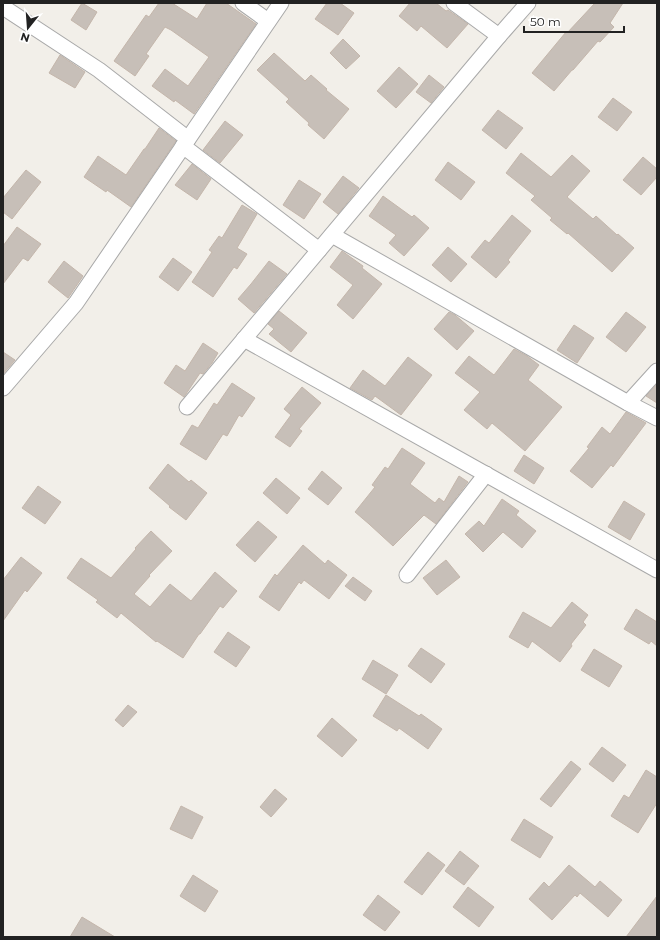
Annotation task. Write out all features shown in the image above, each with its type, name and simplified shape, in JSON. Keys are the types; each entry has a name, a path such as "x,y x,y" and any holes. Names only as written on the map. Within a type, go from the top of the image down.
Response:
{"street":[{"path":"242,3 268,21"},
{"path":"3,388 76,303 280,3"},
{"path":"454,3 499,36"},
{"path":"187,407 528,3"},
{"path":"3,7 99,70 319,250"},
{"path":"332,235 657,418"},
{"path":"244,339 657,570"},
{"path":"628,403 657,371"},
{"path":"407,575 486,474"}],"building":[{"path":"82,3 97,12 86,30 71,20"},
{"path":"159,3 172,3 197,19 207,3 226,3 256,24 194,114 152,86 165,69 188,86 209,57 171,30 165,27 146,54 149,56 135,76 114,61 146,15 149,17"},
{"path":"327,3 340,3 354,13 338,35 315,19"},
{"path":"410,3 436,3 446,11 448,10 468,24 447,48 421,26 417,31 399,16"},
{"path":"595,3 623,3 610,23 614,27 600,42 598,41 554,91 532,73 566,32 567,33"},
{"path":"343,39 360,56 346,69 330,53"},
{"path":"274,53 305,81 311,75 349,109 324,139 286,102 289,99 257,70"},
{"path":"60,55 85,72 75,88 49,73"},
{"path":"399,67 418,84 396,108 377,91"},
{"path":"429,75 444,87 431,103 416,92"},
{"path":"613,98 632,112 617,131 598,117"},
{"path":"498,110 523,128 506,149 482,130"},
{"path":"225,121 243,135 220,163 203,150"},
{"path":"159,128 176,141 131,207 107,190 106,192 84,177 98,156 126,175"},
{"path":"521,153 551,177 572,155 590,171 567,197 593,219 596,216 634,248 612,272 568,233 567,234 550,220 552,218 531,200 535,196 506,173"},
{"path":"643,157 657,169 657,177 641,195 623,180"},
{"path":"448,162 475,182 461,200 435,180"},
{"path":"192,164 211,179 197,200 175,185"},
{"path":"26,170 41,182 12,219 3,212 3,198"},
{"path":"343,176 359,188 338,214 323,202"},
{"path":"299,180 321,194 304,219 283,205"},
{"path":"383,196 412,217 414,215 429,228 404,256 389,243 396,235 369,216"},
{"path":"242,205 257,214 237,248 247,254 237,269 234,267 213,297 192,282 212,252 209,250 219,236 222,238"},
{"path":"512,215 531,231 508,260 510,262 496,278 471,257 485,240 489,243"},
{"path":"17,227 41,244 28,261 23,258 3,284 3,246"},
{"path":"448,247 467,264 451,282 432,265"},
{"path":"342,251 363,266 362,268 382,284 353,319 337,305 353,285 330,267"},
{"path":"173,258 192,272 178,291 159,277"},
{"path":"64,261 83,276 68,298 48,282"},
{"path":"269,261 287,274 254,313 238,299"},
{"path":"279,311 307,333 291,352 269,334 274,329 268,324"},
{"path":"449,312 455,315 474,331 457,350 434,329"},
{"path":"626,312 646,327 626,352 606,337"},
{"path":"574,325 594,338 577,363 557,350"},
{"path":"203,343 218,353 203,374 200,373 184,397 164,383 176,365 185,371"},
{"path":"514,349 539,365 528,380 562,407 525,451 492,423 487,429 464,410 480,392 455,373 469,356 494,375"},
{"path":"3,352 15,360 3,374"},
{"path":"408,357 432,375 401,415 375,396 372,400 350,388 363,370 385,386"},
{"path":"232,383 255,398 242,417 239,415 227,436 223,434 206,460 180,444 192,425 198,428 214,403 217,405"},
{"path":"657,384 657,403 646,396"},
{"path":"302,387 321,403 299,429 302,431 290,447 275,437 291,415 284,409"},
{"path":"626,412 646,423 613,467 611,465 592,488 570,471 589,448 587,447 602,427 610,434"},
{"path":"402,448 425,463 410,484 435,503 439,498 444,502 459,476 468,482 436,524 424,515 393,546 355,512 375,487 372,485 385,467 388,469"},
{"path":"524,455 544,468 534,484 514,471"},
{"path":"168,464 189,482 191,480 207,493 186,520 169,507 170,506 149,488"},
{"path":"322,471 342,488 328,505 308,489"},
{"path":"276,478 300,498 287,514 263,493"},
{"path":"38,486 61,502 45,524 22,508"},
{"path":"502,499 519,511 516,515 536,531 522,548 503,532 483,552 465,534 479,521 484,526"},
{"path":"624,501 645,514 630,540 608,527"},
{"path":"258,521 277,537 255,562 236,545"},
{"path":"151,531 172,551 149,575 150,576 134,594 150,607 170,584 191,601 215,572 237,591 223,608 220,606 183,658 157,641 156,642 121,613 117,618 96,602 98,600 67,578 81,558 111,578"},
{"path":"303,545 325,564 328,560 347,575 329,599 304,580 301,584 299,582 279,611 259,597 275,574 277,576"},
{"path":"21,557 42,573 27,592 25,590 3,621 3,580"},
{"path":"446,560 460,577 437,595 423,578"},
{"path":"353,577 372,591 365,601 345,586"},
{"path":"572,602 588,615 583,622 586,625 571,644 572,646 560,662 532,641 528,648 509,637 523,612 551,628"},
{"path":"636,609 657,622 657,646 651,641 649,644 624,629"},
{"path":"228,632 250,647 236,667 214,652"},
{"path":"421,648 445,664 431,683 408,666"},
{"path":"594,649 622,666 609,687 581,670"},
{"path":"373,660 398,675 386,694 362,679"},
{"path":"386,695 419,716 421,714 442,729 428,749 399,728 397,731 373,716"},
{"path":"128,705 137,712 123,727 115,720"},
{"path":"332,718 357,740 342,757 317,736"},
{"path":"602,747 626,765 613,782 589,764"},
{"path":"571,761 581,769 551,807 540,799"},
{"path":"646,770 657,777 657,803 638,833 611,816 624,795 629,798"},
{"path":"275,789 287,799 271,817 260,807"},
{"path":"181,806 203,817 192,839 170,829"},
{"path":"524,819 553,837 540,858 511,840"},
{"path":"460,851 479,866 464,885 445,871"},
{"path":"428,852 445,865 422,895 404,882"},
{"path":"569,865 595,887 600,881 622,900 608,917 580,893 577,897 575,895 552,920 529,899 544,882 549,887"},
{"path":"193,875 218,891 205,912 180,896"},
{"path":"468,887 494,907 479,927 453,907"},
{"path":"378,895 400,912 385,931 363,915"},
{"path":"657,896 657,937 626,937"},
{"path":"82,917 115,937 70,937"}]}
